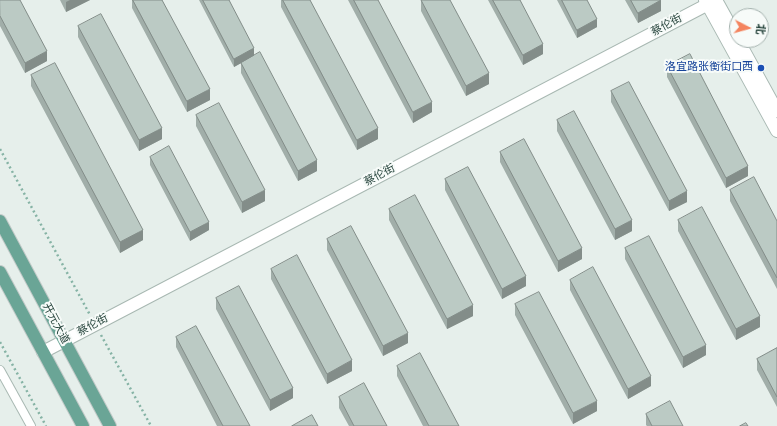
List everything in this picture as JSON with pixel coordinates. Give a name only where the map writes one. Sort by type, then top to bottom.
[{"type":"main road","name":"开元大道","points":[[0,221],[110,426]]},
{"type":"main road","points":[[1,277],[44,352],[83,426]]},
{"type":"street","points":[[713,1],[729,25]]},
{"type":"street","points":[[713,1],[777,131]]},
{"type":"street","name":"蔡伦街","points":[[44,352],[713,1]]},
{"type":"street","points":[[743,48],[777,111]]},
{"type":"lane","points":[[0,370],[31,426]]},
{"type":"path","points":[[0,149],[150,426]]},
{"type":"path","points":[[0,342],[46,426]]},
{"type":"building","points":[[0,0],[20,0],[47,51],[25,63],[0,16]]},
{"type":"building","points":[[133,0],[162,0],[210,89],[187,101]]},
{"type":"building","points":[[203,0],[229,0],[254,48],[234,59]]},
{"type":"building","points":[[283,0],[310,0],[378,128],[357,140]]},
{"type":"building","points":[[354,0],[378,0],[432,102],[413,112]]},
{"type":"building","points":[[421,0],[450,0],[489,73],[466,86]]},
{"type":"building","points":[[493,0],[520,0],[543,44],[523,55]]},
{"type":"building","points":[[562,0],[587,0],[597,19],[577,30]]},
{"type":"building","points":[[631,0],[661,0],[638,13]]},
{"type":"building","points":[[101,14],[162,128],[139,140],[78,26]]},
{"type":"building","points":[[260,52],[317,160],[298,171],[241,63]]},
{"type":"building","points":[[690,54],[748,166],[726,178],[667,66]]},
{"type":"building","points":[[55,63],[143,230],[120,242],[31,75]]},
{"type":"building","points":[[629,82],[687,191],[669,201],[611,91]]},
{"type":"building","points":[[219,103],[265,190],[242,202],[196,115]]},
{"type":"building","points":[[574,111],[632,220],[615,229],[557,120]]},
{"type":"building","points":[[524,139],[582,248],[558,261],[500,152]]},
{"type":"building","points":[[169,146],[209,222],[190,232],[150,157]]},
{"type":"building","points":[[468,167],[526,276],[502,289],[445,179]]},
{"type":"building","points":[[754,177],[777,221],[777,278],[730,190]]},
{"type":"building","points":[[415,195],[473,305],[447,319],[389,209]]},
{"type":"building","points":[[702,207],[760,316],[736,329],[678,220]]},
{"type":"building","points":[[351,226],[408,333],[383,346],[327,239]]},
{"type":"building","points":[[649,236],[706,345],[683,357],[625,248]]},
{"type":"building","points":[[297,255],[352,360],[327,374],[271,269]]},
{"type":"building","points":[[593,267],[651,376],[628,389],[570,280]]},
{"type":"building","points":[[239,286],[293,388],[270,400],[216,298]]},
{"type":"building","points":[[539,292],[597,401],[573,413],[515,304]]},
{"type":"building","points":[[196,326],[250,426],[223,426],[176,337]]},
{"type":"building","points":[[777,348],[777,397],[757,359]]},
{"type":"building","points":[[420,353],[459,426],[429,426],[397,366]]},
{"type":"building","points":[[364,383],[387,426],[354,426],[339,397]]},
{"type":"building","points":[[670,401],[683,426],[652,426],[646,414]]},
{"type":"building","points":[[312,415],[318,426],[292,426]]},
{"type":"building","points":[[746,423],[748,426],[740,426]]},
{"type":"place","name":"洛宜路张衡街口西","points":[[761,68]]}]
